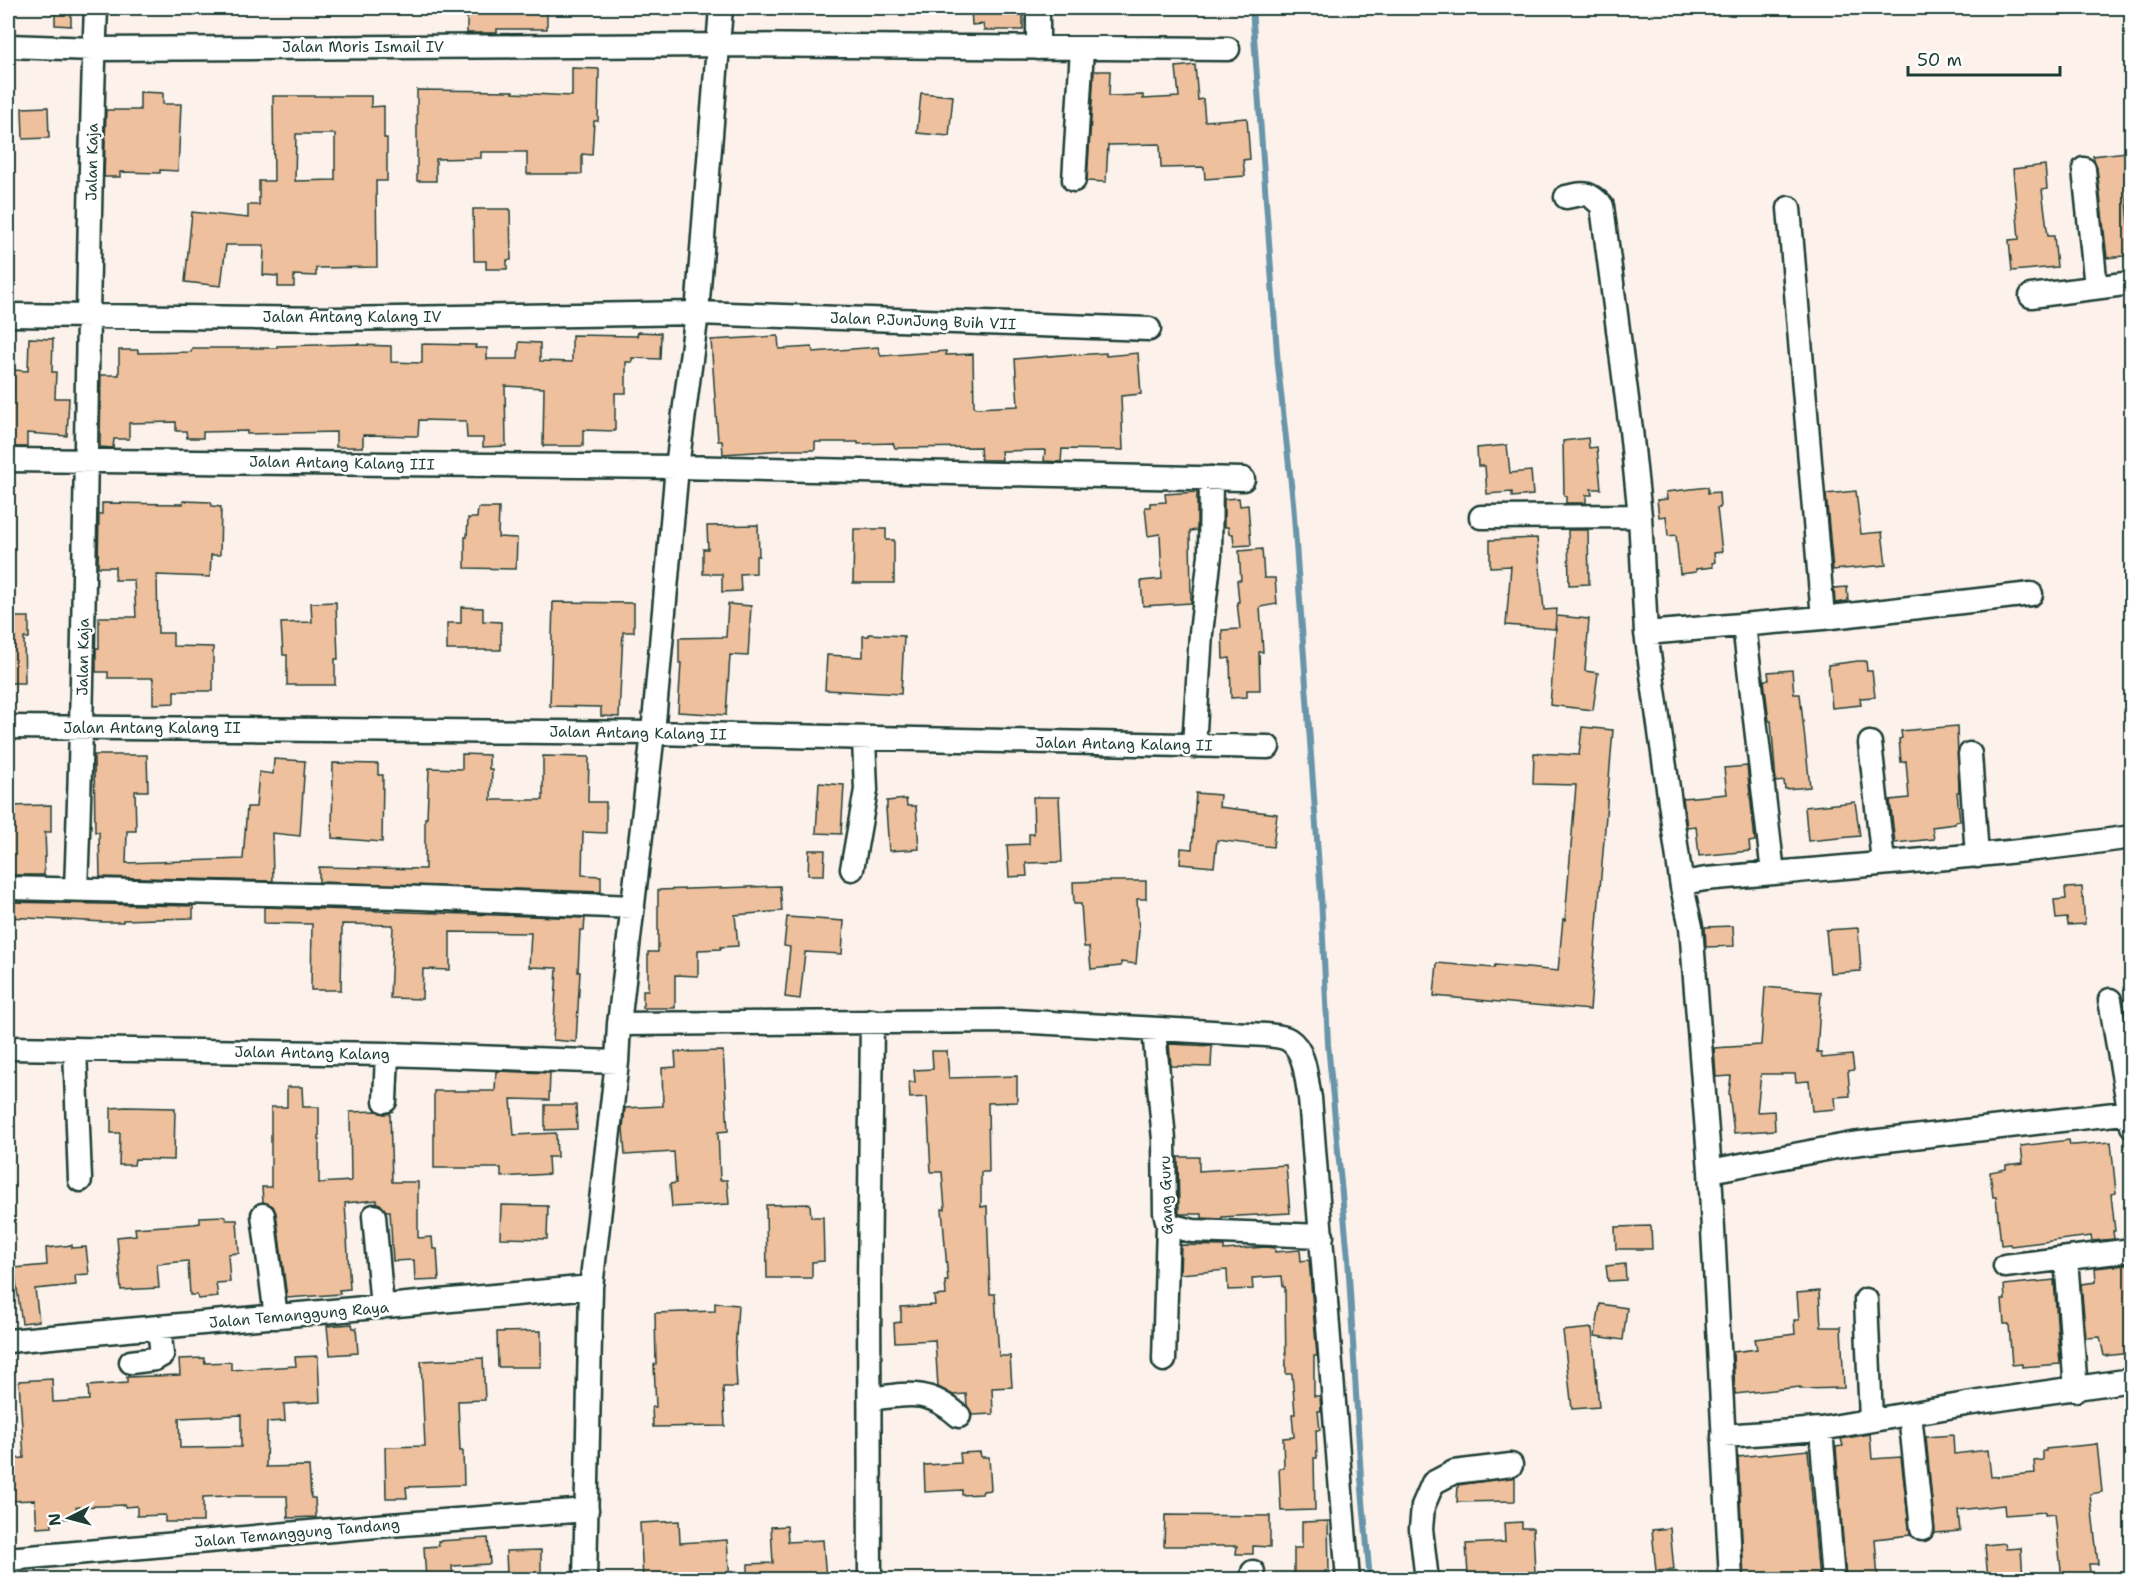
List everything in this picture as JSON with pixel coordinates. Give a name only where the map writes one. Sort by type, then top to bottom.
[{"type":"street","name":"Jalan Kaja","points":[[75,888],[82,728],[85,461],[96,8]]},
{"type":"street","points":[[585,1580],[591,1287],[653,733],[677,467],[697,313],[721,8]]},
{"type":"street","points":[[1038,8],[1038,48]]},
{"type":"street","name":"Jalan Moris Ismail IV","points":[[8,46],[94,49],[719,45],[1228,49]]},
{"type":"street","points":[[1074,180],[1082,49]]},
{"type":"street","points":[[2084,169],[2096,287]]},
{"type":"street","points":[[1566,196],[1587,193],[1602,206],[1640,516],[1646,633],[1682,887],[1691,927],[1710,1171],[1731,1580]]},
{"type":"street","points":[[1789,208],[1823,618]]},
{"type":"street","points":[[2031,296],[2132,283]]},
{"type":"street","name":"Jalan Antang Kalang IV","points":[[8,315],[336,319],[697,313]]},
{"type":"street","name":"Jalan P.JunJung Buih VII","points":[[697,313],[1149,329]]},
{"type":"street","name":"Jalan Antang Kalang III","points":[[8,460],[677,467],[1243,479]]},
{"type":"street","points":[[1194,746],[1201,633],[1210,555],[1211,478]]},
{"type":"street","points":[[1481,517],[1640,516]]},
{"type":"street","points":[[1646,633],[1823,618],[2031,594]]},
{"type":"street","points":[[1743,625],[1773,873]]},
{"type":"street","name":"Jalan Antang Kalang II","points":[[8,727],[653,733],[1268,747]]},
{"type":"street","points":[[852,869],[866,790],[864,739]]},
{"type":"street","points":[[1870,743],[1883,862]]},
{"type":"street","points":[[1970,754],[1977,856]]},
{"type":"street","points":[[1682,887],[1688,882],[1706,879],[1883,862],[1977,856],[2132,837]]},
{"type":"street","points":[[8,888],[397,897],[633,907]]},
{"type":"street","points":[[1710,1171],[1852,1144],[2131,1117],[2110,999]]},
{"type":"street","points":[[870,1580],[869,1286],[872,1021]]},
{"type":"street","points":[[619,1024],[1015,1022],[1282,1037],[1291,1041],[1302,1058],[1310,1098],[1348,1580]]},
{"type":"street","name":"Gang Guru","points":[[1154,1030],[1164,1140],[1165,1212],[1168,1225],[1164,1360]]},
{"type":"street","name":"Jalan Antang Kalang","points":[[8,1048],[387,1054],[617,1062]]},
{"type":"street","points":[[75,1049],[80,1180]]},
{"type":"street","points":[[385,1101],[387,1054]]},
{"type":"street","points":[[263,1215],[276,1317]]},
{"type":"street","points":[[374,1216],[382,1307]]},
{"type":"street","points":[[1168,1225],[1193,1231],[1322,1236]]},
{"type":"street","points":[[2005,1266],[2132,1250]]},
{"type":"street","points":[[2066,1259],[2076,1390]]},
{"type":"street","name":"Jalan Temanggung Raya","points":[[8,1341],[591,1287]]},
{"type":"street","points":[[1866,1300],[1871,1420]]},
{"type":"street","points":[[131,1362],[155,1359],[162,1355],[159,1328]]},
{"type":"street","points":[[1723,1436],[1821,1429],[2132,1380]]},
{"type":"street","points":[[870,1399],[903,1394],[923,1394],[947,1405],[959,1416]]},
{"type":"street","points":[[1910,1414],[1923,1529]]},
{"type":"street","points":[[1821,1429],[1833,1580]]},
{"type":"street","points":[[1427,1580],[1421,1529],[1423,1506],[1433,1483],[1454,1472],[1511,1465]]},
{"type":"street","name":"Jalan Temanggung Tandang","points":[[8,1559],[586,1510]]},
{"type":"building","points":[[55,8],[71,8],[71,26],[55,25]]},
{"type":"building","points":[[467,8],[547,8],[547,29],[497,29],[497,33],[467,33]]},
{"type":"building","points":[[971,8],[1023,8],[1023,30],[984,30],[983,24],[972,25]]},
{"type":"building","points":[[1195,65],[1198,100],[1203,99],[1205,121],[1247,118],[1250,159],[1243,160],[1245,176],[1205,179],[1204,167],[1161,168],[1160,144],[1108,145],[1106,182],[1087,181],[1094,71],[1110,71],[1109,96],[1143,95],[1143,99],[1179,97],[1176,67]]},
{"type":"building","points":[[572,68],[599,69],[598,121],[594,121],[592,155],[582,154],[582,174],[527,174],[527,152],[481,152],[481,158],[436,159],[436,181],[417,181],[417,90],[513,91],[513,93],[572,96]]},
{"type":"building","points":[[140,92],[163,93],[163,104],[181,104],[178,171],[120,172],[120,177],[104,177],[106,110],[140,110]]},
{"type":"building","points":[[921,93],[953,96],[949,136],[917,133]]},
{"type":"building","points":[[273,96],[371,96],[371,107],[384,106],[387,181],[376,181],[377,267],[316,268],[316,276],[294,275],[294,287],[278,287],[278,276],[263,275],[264,245],[226,245],[221,286],[185,282],[192,212],[248,218],[248,205],[259,205],[259,181],[274,181]],"holes":[[[296,134],[335,134],[335,180],[295,181]]]},
{"type":"building","points":[[48,107],[49,138],[23,139],[22,108]]},
{"type":"building","points":[[2126,152],[2128,174],[2125,174],[2129,226],[2132,226],[2132,255],[2107,258],[2097,168],[2093,156]]},
{"type":"building","points":[[2045,165],[2047,189],[2042,190],[2048,236],[2054,236],[2057,267],[2012,271],[2009,240],[2019,239],[2013,169]]},
{"type":"building","points":[[473,209],[510,209],[511,260],[507,260],[507,269],[486,269],[486,261],[474,261]]},
{"type":"building","points":[[638,332],[661,333],[660,359],[632,358],[632,362],[626,362],[626,393],[615,393],[615,431],[583,430],[583,446],[543,446],[544,388],[505,386],[506,446],[483,447],[483,438],[467,438],[466,421],[419,420],[418,436],[363,435],[363,447],[336,447],[336,432],[247,434],[247,431],[203,432],[203,438],[187,438],[186,431],[176,431],[176,422],[129,423],[129,439],[114,439],[113,448],[100,447],[101,375],[119,375],[119,350],[138,350],[138,353],[191,352],[192,348],[277,348],[277,346],[359,344],[391,346],[391,362],[422,363],[422,344],[476,345],[475,348],[487,348],[487,359],[518,359],[519,342],[540,343],[540,361],[572,362],[572,335],[637,336]]},
{"type":"building","points":[[778,336],[779,349],[812,347],[813,352],[878,347],[881,356],[946,351],[946,355],[973,354],[974,407],[976,408],[1018,406],[1015,359],[1073,354],[1106,353],[1106,356],[1138,353],[1141,394],[1121,396],[1123,450],[1062,449],[1061,462],[1044,461],[1045,450],[1001,451],[1002,460],[981,460],[980,447],[895,448],[893,443],[858,444],[858,442],[815,442],[815,450],[723,454],[722,441],[718,441],[711,340]]},
{"type":"building","points":[[29,338],[53,339],[52,372],[56,372],[55,398],[69,398],[67,436],[27,433],[27,447],[8,447],[8,396],[13,397],[13,370],[28,371]]},
{"type":"building","points":[[1588,438],[1589,448],[1597,447],[1601,489],[1591,489],[1592,495],[1586,495],[1586,503],[1566,503],[1563,441]]},
{"type":"building","points":[[1507,445],[1510,473],[1531,471],[1533,495],[1512,497],[1512,492],[1487,494],[1485,466],[1478,466],[1477,448]]},
{"type":"building","points":[[1708,487],[1708,493],[1719,492],[1720,508],[1717,508],[1722,552],[1714,553],[1713,567],[1680,574],[1676,535],[1668,536],[1666,516],[1659,517],[1657,500],[1667,499],[1666,492]]},
{"type":"building","points":[[1856,491],[1861,534],[1882,532],[1886,565],[1833,570],[1826,494]]},
{"type":"building","points":[[1197,492],[1197,530],[1190,531],[1191,603],[1143,606],[1141,581],[1162,579],[1160,534],[1148,536],[1145,507],[1150,507],[1150,503],[1166,502],[1165,494]]},
{"type":"building","points":[[1239,498],[1240,506],[1248,505],[1251,545],[1234,546],[1233,534],[1229,534],[1228,527],[1224,527],[1224,499]]},
{"type":"building","points":[[183,501],[211,502],[212,506],[221,507],[220,555],[211,555],[210,577],[157,575],[158,633],[173,633],[173,646],[213,647],[213,691],[174,691],[174,703],[153,704],[153,678],[108,678],[108,672],[96,672],[99,617],[136,617],[134,580],[115,580],[115,567],[98,567],[99,514],[102,514],[102,503],[183,504]]},
{"type":"building","points":[[478,508],[499,508],[498,537],[517,538],[516,569],[465,568],[465,537],[467,537],[468,518],[477,518]]},
{"type":"building","points":[[758,525],[759,556],[756,556],[756,573],[740,574],[741,591],[722,592],[722,574],[703,574],[703,549],[708,549],[707,526]]},
{"type":"building","points":[[854,529],[886,529],[886,540],[894,540],[894,583],[853,583]]},
{"type":"building","points":[[1568,530],[1588,530],[1589,584],[1569,585]]},
{"type":"building","points":[[1537,538],[1544,610],[1557,609],[1555,629],[1506,625],[1511,566],[1490,567],[1490,540]]},
{"type":"building","points":[[1262,549],[1264,578],[1275,578],[1277,604],[1260,607],[1263,652],[1259,652],[1260,690],[1247,690],[1247,697],[1231,698],[1230,658],[1223,659],[1222,630],[1240,629],[1237,602],[1239,602],[1237,580],[1241,580],[1239,551]]},
{"type":"building","points":[[1847,587],[1848,601],[1835,603],[1834,588]]},
{"type":"building","points":[[336,602],[338,659],[335,659],[335,685],[287,685],[287,655],[283,655],[281,623],[312,622],[311,603]]},
{"type":"building","points":[[553,602],[634,603],[634,632],[623,632],[619,717],[601,716],[601,707],[550,706]]},
{"type":"building","points":[[728,604],[751,606],[748,656],[730,655],[726,715],[678,712],[681,663],[679,663],[679,638],[726,637]]},
{"type":"building","points":[[461,607],[483,608],[483,621],[501,622],[501,650],[447,650],[447,623],[461,623]]},
{"type":"building","points":[[1557,616],[1589,619],[1585,671],[1598,673],[1593,710],[1550,705]]},
{"type":"building","points":[[8,617],[29,617],[29,638],[24,638],[25,683],[8,683]]},
{"type":"building","points":[[869,634],[904,636],[901,694],[825,690],[827,655],[863,657],[863,636],[869,636]]},
{"type":"building","points":[[1866,661],[1867,671],[1872,671],[1875,697],[1860,698],[1861,705],[1832,708],[1828,665]]},
{"type":"building","points":[[1792,670],[1794,694],[1800,694],[1810,787],[1785,789],[1784,781],[1776,782],[1771,721],[1769,721],[1764,680],[1769,680],[1768,672]]},
{"type":"building","points":[[1957,726],[1959,792],[1957,792],[1960,821],[1955,824],[1932,827],[1934,839],[1895,843],[1890,800],[1909,798],[1906,761],[1901,762],[1899,739],[1902,738],[1901,731]]},
{"type":"building","points":[[1582,727],[1613,730],[1590,1010],[1434,996],[1437,963],[1494,968],[1495,965],[1558,971],[1563,919],[1565,920],[1576,785],[1533,784],[1534,753],[1579,755]]},
{"type":"building","points":[[462,754],[489,755],[489,769],[492,769],[491,800],[543,800],[543,756],[589,757],[588,802],[606,802],[606,833],[583,832],[582,875],[601,876],[601,892],[319,882],[319,867],[425,869],[425,818],[427,818],[429,768],[462,769]]},
{"type":"building","points":[[94,755],[147,755],[148,791],[135,791],[136,831],[127,831],[126,863],[243,859],[247,807],[256,807],[259,772],[273,774],[274,759],[305,761],[300,836],[272,833],[273,881],[100,877],[99,832],[95,832]]},
{"type":"building","points":[[333,763],[378,764],[378,775],[383,775],[382,842],[332,838]]},
{"type":"building","points":[[1747,766],[1755,841],[1749,842],[1750,851],[1699,856],[1696,826],[1687,827],[1683,798],[1727,794],[1724,768]]},
{"type":"building","points":[[819,783],[844,785],[841,834],[816,833]]},
{"type":"building","points":[[1196,793],[1220,795],[1219,807],[1277,814],[1273,847],[1217,840],[1214,867],[1180,864],[1181,848],[1192,849]]},
{"type":"building","points":[[1033,797],[1059,797],[1062,862],[1026,863],[1027,876],[1009,877],[1007,845],[1029,844],[1029,834],[1034,834]]},
{"type":"building","points":[[906,799],[907,806],[916,806],[919,849],[889,851],[887,801]]},
{"type":"building","points":[[1855,802],[1860,836],[1808,841],[1805,807]]},
{"type":"building","points":[[51,805],[51,832],[45,832],[44,875],[8,875],[8,806]]},
{"type":"building","points":[[809,850],[825,850],[824,875],[808,875]]},
{"type":"building","points":[[1146,881],[1146,899],[1137,899],[1139,930],[1136,964],[1121,962],[1121,966],[1091,969],[1089,947],[1084,947],[1081,904],[1074,904],[1073,882]]},
{"type":"building","points":[[780,886],[782,911],[735,915],[738,946],[698,950],[698,976],[675,975],[675,1008],[643,1008],[643,990],[648,990],[648,952],[658,952],[658,890]]},
{"type":"building","points":[[2082,887],[2085,924],[2068,925],[2067,918],[2056,919],[2054,900],[2066,899],[2065,888]]},
{"type":"building","points":[[8,902],[193,906],[193,918],[105,922],[8,917]]},
{"type":"building","points":[[264,907],[585,918],[584,930],[580,930],[576,1042],[553,1040],[557,968],[529,967],[531,933],[450,932],[450,970],[423,969],[422,999],[390,998],[393,925],[342,924],[341,990],[311,990],[312,924],[264,923]]},
{"type":"building","points":[[787,917],[844,921],[842,954],[805,952],[800,999],[785,997],[790,947],[784,946]]},
{"type":"building","points":[[1733,926],[1734,946],[1706,947],[1705,927]]},
{"type":"building","points":[[1858,928],[1861,971],[1830,973],[1826,930]]},
{"type":"building","points":[[1765,987],[1821,992],[1817,1052],[1821,1052],[1822,1058],[1852,1055],[1854,1070],[1848,1071],[1850,1096],[1835,1097],[1836,1109],[1812,1111],[1809,1081],[1796,1082],[1795,1074],[1761,1074],[1757,1112],[1774,1111],[1775,1130],[1734,1133],[1729,1093],[1731,1076],[1716,1077],[1714,1048],[1761,1045]]},
{"type":"building","points":[[1169,1044],[1212,1046],[1211,1067],[1171,1066]]},
{"type":"building","points":[[723,1051],[728,1131],[718,1132],[720,1180],[727,1180],[729,1204],[672,1207],[670,1184],[676,1183],[674,1152],[625,1155],[623,1128],[625,1108],[663,1106],[662,1068],[676,1067],[675,1052]]},
{"type":"building","points":[[932,1051],[947,1051],[949,1078],[1017,1076],[1017,1102],[988,1103],[989,1172],[981,1172],[981,1207],[987,1206],[990,1294],[995,1294],[999,1356],[1010,1356],[1012,1387],[992,1388],[993,1414],[972,1415],[967,1405],[966,1394],[953,1395],[938,1387],[935,1340],[895,1342],[894,1323],[901,1322],[901,1307],[935,1305],[934,1296],[946,1295],[945,1281],[948,1281],[942,1209],[945,1209],[942,1172],[931,1172],[927,1097],[910,1098],[909,1082],[915,1082],[914,1070],[933,1069]]},
{"type":"building","points":[[496,1071],[550,1073],[549,1100],[511,1099],[514,1135],[556,1133],[557,1157],[548,1157],[549,1174],[501,1177],[501,1168],[434,1168],[434,1091],[495,1091]]},
{"type":"building","points":[[287,1087],[302,1087],[303,1107],[319,1107],[319,1183],[351,1181],[350,1112],[390,1113],[392,1182],[418,1182],[418,1238],[432,1237],[433,1249],[437,1249],[439,1280],[415,1281],[414,1260],[393,1261],[390,1211],[386,1211],[377,1203],[377,1200],[345,1203],[350,1289],[339,1290],[340,1294],[287,1298],[276,1213],[273,1206],[263,1202],[262,1187],[271,1187],[271,1107],[287,1107]]},
{"type":"building","points":[[545,1105],[576,1105],[577,1129],[545,1130]]},
{"type":"building","points":[[111,1108],[175,1108],[174,1160],[135,1159],[134,1165],[119,1165],[120,1133],[111,1133]]},
{"type":"building","points":[[2069,1140],[2070,1145],[2111,1142],[2116,1193],[2111,1194],[2114,1239],[2092,1241],[2091,1236],[2011,1246],[2010,1244],[2001,1245],[1996,1197],[1993,1197],[1990,1172],[2006,1169],[2006,1165],[2023,1163],[2021,1146]]},
{"type":"building","points":[[1178,1157],[1199,1157],[1199,1171],[1286,1165],[1290,1213],[1222,1217],[1222,1219],[1202,1218],[1202,1214],[1179,1214]]},
{"type":"building","points":[[810,1204],[811,1217],[823,1217],[824,1261],[812,1262],[812,1278],[767,1278],[766,1205]]},
{"type":"building","points":[[501,1205],[548,1206],[547,1239],[500,1238]]},
{"type":"building","points":[[225,1216],[226,1220],[237,1220],[239,1253],[228,1254],[230,1282],[216,1283],[218,1297],[198,1299],[197,1295],[190,1295],[188,1261],[157,1264],[159,1288],[121,1290],[117,1237],[136,1235],[135,1228],[194,1224],[200,1223],[200,1217]]},
{"type":"building","points":[[1651,1226],[1652,1249],[1616,1249],[1615,1227]]},
{"type":"building","points":[[72,1245],[72,1248],[86,1247],[89,1274],[75,1275],[76,1285],[35,1289],[39,1321],[22,1323],[14,1268],[47,1265],[46,1248]]},
{"type":"building","points":[[1181,1245],[1224,1246],[1224,1250],[1266,1247],[1275,1248],[1275,1252],[1300,1250],[1301,1261],[1309,1260],[1317,1356],[1314,1356],[1314,1396],[1320,1396],[1321,1411],[1318,1411],[1320,1430],[1316,1430],[1317,1458],[1314,1458],[1315,1510],[1281,1511],[1279,1468],[1284,1468],[1283,1438],[1294,1437],[1292,1414],[1295,1414],[1292,1374],[1286,1374],[1285,1287],[1283,1287],[1282,1276],[1252,1278],[1253,1289],[1228,1290],[1227,1270],[1180,1274]]},
{"type":"building","points":[[1625,1264],[1626,1280],[1608,1281],[1606,1266]]},
{"type":"building","points":[[2132,1264],[2132,1353],[2104,1356],[2100,1337],[2086,1338],[2081,1284],[2096,1282],[2095,1268]]},
{"type":"building","points":[[2054,1280],[2060,1364],[2022,1367],[2022,1364],[2012,1365],[2009,1324],[2004,1324],[2002,1300],[2005,1300],[2004,1285]]},
{"type":"building","points":[[1819,1291],[1821,1327],[1841,1327],[1844,1388],[1800,1389],[1800,1387],[1735,1394],[1733,1352],[1757,1349],[1755,1339],[1795,1334],[1794,1320],[1799,1320],[1797,1293]]},
{"type":"building","points":[[715,1303],[738,1305],[735,1353],[737,1387],[723,1387],[725,1426],[653,1427],[652,1407],[656,1407],[655,1313],[715,1311]]},
{"type":"building","points":[[1600,1304],[1627,1308],[1623,1340],[1595,1336]]},
{"type":"building","points":[[352,1324],[353,1328],[356,1328],[358,1353],[330,1355],[327,1326]]},
{"type":"building","points":[[1592,1328],[1599,1407],[1572,1409],[1563,1331]]},
{"type":"building","points":[[541,1331],[541,1367],[498,1367],[497,1332]]},
{"type":"building","points":[[318,1356],[320,1402],[284,1404],[285,1421],[267,1422],[266,1467],[309,1466],[311,1498],[315,1498],[316,1517],[288,1518],[287,1496],[227,1496],[203,1497],[203,1522],[165,1522],[165,1515],[137,1516],[137,1506],[125,1507],[125,1505],[76,1507],[77,1518],[52,1519],[52,1527],[37,1528],[35,1500],[8,1501],[8,1459],[24,1458],[19,1381],[52,1379],[53,1402],[89,1400],[88,1386],[127,1383],[127,1377],[180,1375],[179,1359],[204,1358],[205,1363],[231,1362],[231,1370],[296,1366],[295,1357]],"holes":[[[241,1415],[241,1447],[180,1448],[179,1418]]]},
{"type":"building","points":[[483,1358],[485,1400],[458,1401],[464,1485],[406,1487],[407,1498],[386,1498],[385,1447],[425,1446],[421,1361]]},
{"type":"building","points":[[1870,1434],[1872,1459],[1901,1457],[1910,1535],[1875,1539],[1878,1580],[1846,1580],[1836,1447],[1843,1446],[1841,1439]]},
{"type":"building","points":[[1953,1435],[1954,1454],[1988,1450],[1991,1477],[2035,1473],[2034,1461],[2043,1460],[2043,1451],[2046,1449],[2097,1444],[2102,1492],[2090,1494],[2098,1564],[2089,1564],[2091,1580],[2062,1580],[2055,1514],[2045,1515],[2045,1512],[2005,1515],[2004,1505],[1958,1510],[1960,1531],[1935,1533],[1926,1437]]},
{"type":"building","points":[[1808,1450],[1819,1580],[1744,1580],[1738,1457]]},
{"type":"building","points":[[980,1452],[981,1457],[989,1457],[991,1490],[983,1491],[982,1494],[962,1495],[962,1490],[925,1492],[924,1465],[961,1463],[960,1453]]},
{"type":"building","points":[[1515,1477],[1515,1501],[1457,1502],[1458,1485]]},
{"type":"building","points":[[1165,1515],[1270,1516],[1270,1547],[1253,1546],[1253,1554],[1236,1554],[1237,1546],[1164,1546]]},
{"type":"building","points":[[679,1521],[680,1543],[727,1540],[730,1580],[643,1580],[640,1523]]},
{"type":"building","points":[[1328,1521],[1329,1571],[1325,1571],[1325,1580],[1294,1580],[1294,1548],[1302,1548],[1302,1522]]},
{"type":"building","points":[[1522,1522],[1522,1528],[1533,1528],[1535,1572],[1468,1575],[1466,1544],[1505,1542],[1504,1523]]},
{"type":"building","points":[[787,1526],[788,1542],[823,1540],[826,1580],[748,1580],[748,1564],[773,1563],[771,1527]]},
{"type":"building","points":[[1670,1528],[1674,1570],[1656,1571],[1652,1530]]},
{"type":"building","points":[[488,1538],[490,1564],[452,1566],[453,1580],[426,1580],[424,1547],[439,1546],[438,1541]]},
{"type":"building","points":[[2005,1543],[2006,1549],[2021,1548],[2023,1580],[1988,1580],[1985,1545]]},
{"type":"building","points":[[541,1550],[541,1575],[507,1576],[506,1551]]},
{"type":"waterway","points":[[1252,8],[1278,366],[1293,502],[1321,896],[1328,1044],[1348,1258],[1361,1478],[1370,1580]]}]
